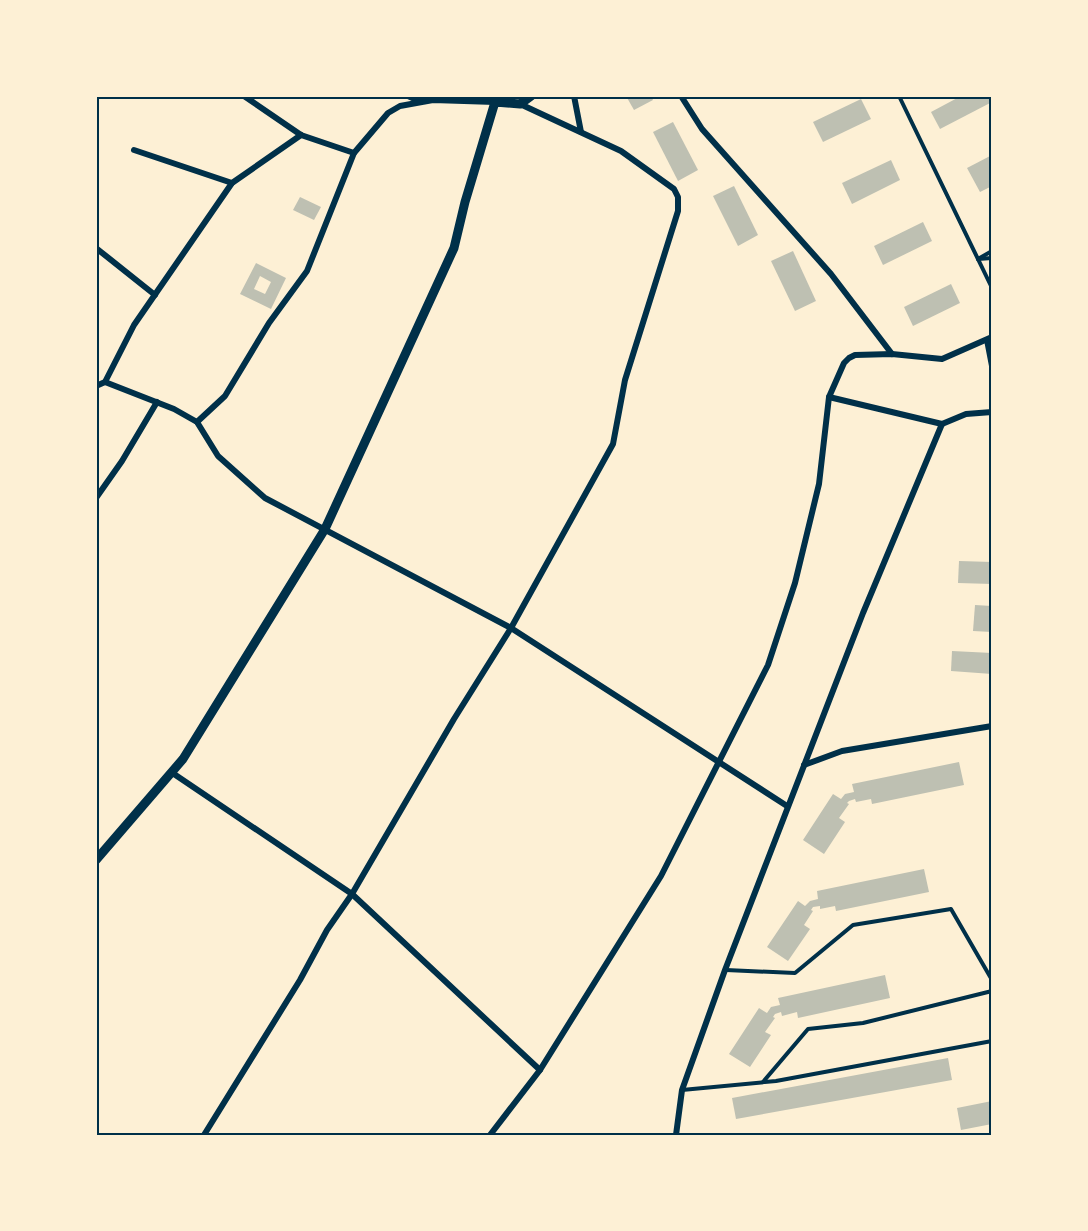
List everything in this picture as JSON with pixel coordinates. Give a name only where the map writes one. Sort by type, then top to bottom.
[{"type":"street","points":[[244,96],[301,135],[354,153]]},
{"type":"street","points":[[408,96],[419,102]]},
{"type":"street","points":[[520,104],[531,96]]},
{"type":"street","points":[[574,96],[581,132]]},
{"type":"street","points":[[681,96],[702,129],[831,274],[892,354]]},
{"type":"street","points":[[198,422],[225,396],[269,324],[307,271],[354,153],[388,113],[400,106],[459,98],[520,104],[621,151],[674,189],[678,197],[679,207],[625,380],[613,444],[511,628],[454,719],[352,894],[327,930],[300,980],[204,1135]]},
{"type":"street","points":[[96,860],[183,759],[325,529],[454,248],[465,202],[495,102]]},
{"type":"street","points":[[96,386],[105,382],[134,324],[232,183],[301,135]]},
{"type":"street","points":[[134,150],[232,183]]},
{"type":"street","points":[[96,248],[155,295]]},
{"type":"street","points":[[490,1135],[540,1070],[661,876],[768,665],[795,584],[819,484],[829,397],[844,363],[855,355],[892,354],[942,359],[989,339],[992,366]]},
{"type":"street","points":[[105,382],[174,409],[198,422],[218,456],[265,498],[511,628],[787,806]]},
{"type":"street","points":[[829,397],[942,424],[959,416],[992,412]]},
{"type":"street","points":[[96,498],[157,402]]},
{"type":"street","points":[[676,1135],[682,1090],[725,970],[863,613],[942,424]]},
{"type":"street","points":[[804,765],[842,752],[992,726]]},
{"type":"street","points":[[171,772],[352,894],[540,1070]]},
{"type":"lane","points":[[899,96],[992,288]]},
{"type":"lane","points":[[978,259],[992,251]]},
{"type":"lane","points":[[978,259],[992,258]]},
{"type":"lane","points":[[725,970],[795,973],[853,925],[951,909],[992,980]]},
{"type":"lane","points":[[763,1083],[808,1029],[863,1023],[992,991]]},
{"type":"lane","points":[[682,1090],[763,1083],[992,1041]]},
{"type":"building","points":[[626,96],[651,96],[653,100],[634,110]]},
{"type":"building","points":[[961,96],[992,96],[992,102],[940,129],[931,112]]},
{"type":"building","points":[[861,99],[871,119],[823,142],[813,122]]},
{"type":"building","points":[[673,122],[698,170],[678,181],[653,132]]},
{"type":"building","points":[[992,155],[992,186],[980,192],[967,168]]},
{"type":"building","points":[[891,160],[900,180],[852,204],[842,183]]},
{"type":"building","points":[[734,186],[758,235],[738,246],[713,196]]},
{"type":"building","points":[[300,197],[321,207],[314,220],[293,210]]},
{"type":"building","points":[[923,222],[932,241],[883,265],[874,246]]},
{"type":"building","points":[[793,251],[816,301],[795,311],[771,261]]},
{"type":"building","points":[[256,263],[286,278],[271,309],[240,294]],"holes":[[[260,276],[271,282],[265,294],[254,289]]]},
{"type":"building","points":[[951,284],[960,303],[913,326],[904,307]]},
{"type":"building","points":[[959,561],[992,562],[992,584],[958,583]]},
{"type":"building","points":[[975,605],[992,606],[992,632],[973,631]]},
{"type":"building","points":[[952,651],[992,653],[992,674],[951,671]]},
{"type":"building","points":[[959,762],[964,785],[872,804],[871,799],[849,801],[839,818],[845,822],[824,854],[803,840],[833,794],[841,799],[845,794],[854,792],[852,784]]},
{"type":"building","points":[[924,869],[929,892],[836,911],[835,906],[820,909],[820,906],[813,907],[804,925],[810,929],[788,961],[767,947],[798,901],[805,906],[810,901],[818,899],[817,891]]},
{"type":"building","points":[[885,975],[890,998],[798,1018],[797,1012],[782,1016],[781,1012],[775,1014],[773,1017],[775,1018],[765,1032],[771,1035],[750,1067],[729,1054],[759,1008],[767,1013],[771,1007],[780,1005],[778,998]]},
{"type":"building","points":[[948,1058],[952,1080],[736,1119],[732,1098]]},
{"type":"building","points":[[992,1101],[992,1124],[961,1130],[957,1108]]}]
